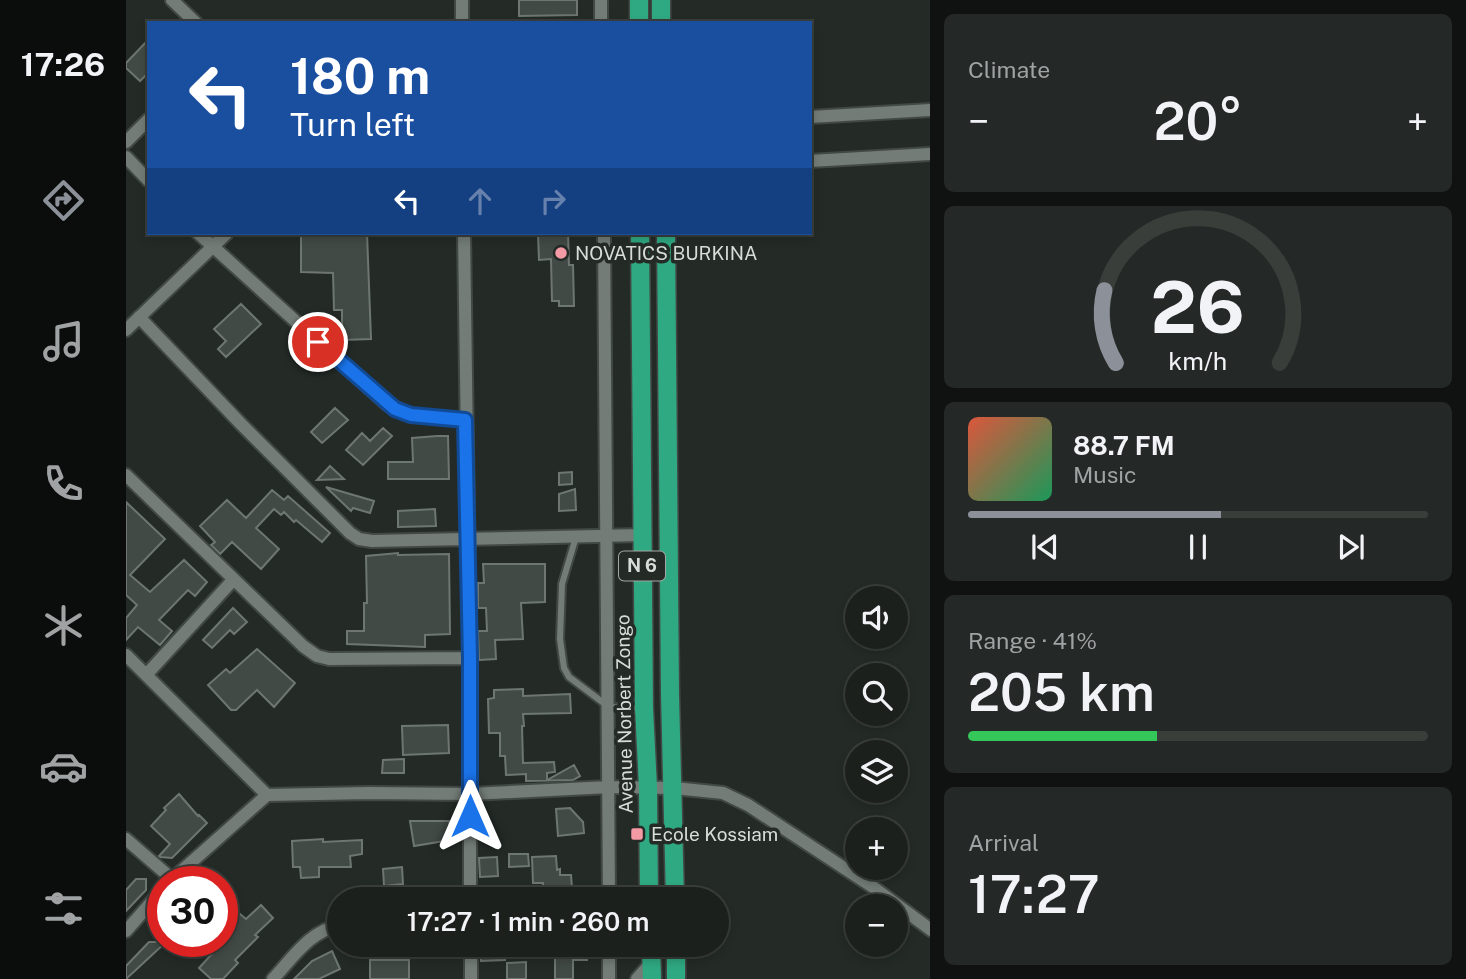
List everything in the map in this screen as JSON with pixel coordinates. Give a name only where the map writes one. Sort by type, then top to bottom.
[{"type":"main road","points":[[639,0],[639,21]]},
{"type":"main road","points":[[661,0],[661,21]]},
{"type":"main road","name":"Avenue Norbert Zongo","points":[[640,235],[644,708],[649,887]]},
{"type":"main road","name":"N 6","points":[[666,235],[670,694],[675,887]]},
{"type":"main road","points":[[676,957],[676,979]]},
{"type":"street","points":[[172,0],[194,21]]},
{"type":"street","points":[[461,0],[462,21]]},
{"type":"street","points":[[601,0],[601,21]]},
{"type":"street","points":[[812,117],[930,110]]},
{"type":"street","points":[[126,142],[147,121]]},
{"type":"street","points":[[812,161],[930,154]]},
{"type":"street","points":[[126,157],[147,179]]},
{"type":"street","points":[[200,235],[387,404],[411,415],[465,420]]},
{"type":"street","points":[[126,330],[225,235]]},
{"type":"street","points":[[464,235],[470,887]]},
{"type":"street","points":[[604,235],[609,887]]},
{"type":"street","points":[[139,317],[242,425],[355,536],[372,541],[642,535]]},
{"type":"street","points":[[126,475],[303,646],[322,658],[470,658]]},
{"type":"street","points":[[147,674],[233,580]]},
{"type":"street","points":[[126,655],[267,795]]},
{"type":"street","points":[[187,866],[267,795],[471,794],[610,787],[674,788],[723,793],[748,805],[873,887],[930,930]]},
{"type":"street","points":[[126,838],[152,866]]},
{"type":"street","points":[[126,931],[147,907]]},
{"type":"street","points":[[273,979],[314,937],[327,929]]},
{"type":"street","points":[[471,957],[471,979]]},
{"type":"street","points":[[609,957],[609,979]]},
{"type":"street","points":[[637,979],[651,962]]},
{"type":"lane","points":[[576,536],[562,584],[560,639],[564,668],[569,677],[609,707],[644,708]]},
{"type":"building","points":[[519,0],[577,0],[577,15],[519,16]]},
{"type":"building","points":[[147,41],[147,74],[140,81],[126,68],[126,63]]},
{"type":"building","points":[[301,235],[367,235],[371,339],[342,340],[342,310],[334,310],[333,273],[301,272]]},
{"type":"building","points":[[538,235],[568,235],[569,265],[573,265],[574,306],[559,306],[559,301],[552,301],[551,259],[539,260]]},
{"type":"building","points":[[241,304],[261,324],[226,357],[218,349],[226,341],[214,329]]},
{"type":"building","points":[[335,408],[348,420],[322,443],[311,432]]},
{"type":"building","points":[[383,428],[392,436],[363,465],[346,450],[362,433],[370,441]]},
{"type":"building","points":[[448,436],[449,479],[388,479],[388,462],[413,462],[412,438]]},
{"type":"building","points":[[330,466],[344,479],[317,480]]},
{"type":"building","points":[[572,472],[572,484],[559,485],[559,473]]},
{"type":"building","points":[[326,487],[374,501],[370,513],[353,508],[351,511]]},
{"type":"building","points":[[575,489],[576,510],[559,511],[559,494]]},
{"type":"building","points":[[272,490],[284,500],[288,496],[330,533],[322,542],[296,520],[294,522],[284,512],[281,515],[274,509],[256,528],[279,549],[261,569],[232,542],[220,554],[211,545],[215,542],[200,526],[227,500],[246,518]]},
{"type":"building","points":[[126,502],[165,539],[130,575],[150,592],[184,560],[207,582],[195,596],[188,590],[159,620],[172,631],[160,645],[138,627],[126,640],[126,618],[137,605],[126,595]]},
{"type":"building","points":[[435,509],[436,526],[398,527],[398,511]]},
{"type":"building","points":[[398,553],[449,554],[450,634],[425,635],[425,647],[347,644],[347,631],[364,631],[364,603],[367,603],[366,556]]},
{"type":"building","points":[[483,564],[545,564],[545,602],[521,603],[523,639],[495,640],[496,659],[479,660],[478,631],[487,631],[486,608],[478,608],[478,583],[484,583]]},
{"type":"building","points":[[233,608],[247,622],[234,634],[230,630],[212,648],[203,640]]},
{"type":"building","points":[[257,649],[295,683],[274,707],[257,690],[236,710],[231,710],[208,685],[226,669],[230,673]]},
{"type":"building","points":[[523,689],[523,696],[570,694],[571,713],[523,714],[523,763],[554,762],[555,772],[547,773],[547,780],[574,765],[580,776],[573,780],[526,781],[526,774],[506,775],[505,756],[500,756],[500,733],[489,733],[488,699],[494,698],[494,690]]},
{"type":"building","points":[[448,725],[449,753],[403,755],[402,726]]},
{"type":"building","points":[[404,759],[404,773],[382,773],[383,760]]},
{"type":"building","points":[[179,794],[207,823],[172,858],[160,857],[170,844],[151,826]]},
{"type":"building","points":[[570,808],[583,822],[584,833],[558,836],[556,809]]},
{"type":"building","points":[[410,821],[449,821],[451,840],[414,846]]},
{"type":"building","points":[[323,839],[323,842],[362,840],[362,854],[350,856],[351,867],[319,867],[319,877],[301,878],[300,867],[293,867],[292,841]]},
{"type":"building","points":[[509,854],[528,854],[529,866],[509,867]]},
{"type":"building","points":[[556,856],[557,870],[560,869],[560,875],[571,875],[572,887],[543,887],[543,883],[533,883],[532,857]]},
{"type":"building","points":[[497,857],[498,876],[480,877],[479,858]]},
{"type":"building","points":[[402,867],[403,884],[384,886],[383,869]]},
{"type":"building","points":[[136,879],[146,879],[146,890],[126,911],[126,890]]},
{"type":"building","points":[[261,905],[273,918],[255,935],[258,937],[238,957],[238,912],[246,919]]},
{"type":"building","points":[[147,944],[147,957],[150,957],[126,979],[126,966]]},
{"type":"building","points":[[327,954],[327,957],[335,957],[340,969],[319,979],[294,979],[312,961]]},
{"type":"building","points":[[209,957],[238,957],[235,960],[238,963],[223,979],[211,979],[199,968]]},
{"type":"building","points":[[481,957],[505,957],[505,960],[481,961]]},
{"type":"building","points":[[555,957],[587,957],[587,960],[573,960],[573,979],[555,979]]},
{"type":"building","points":[[370,960],[409,960],[409,979],[370,979]]},
{"type":"building","points":[[526,962],[526,979],[507,979],[507,963]]},
{"type":"place","name":"NOVATICS BURKINA","points":[[561,253]]},
{"type":"place","name":"Ecole Kossiam","points":[[637,834]]},
{"type":"route","points":[[318,342],[395,409],[411,415],[465,420],[470,816]]}]
